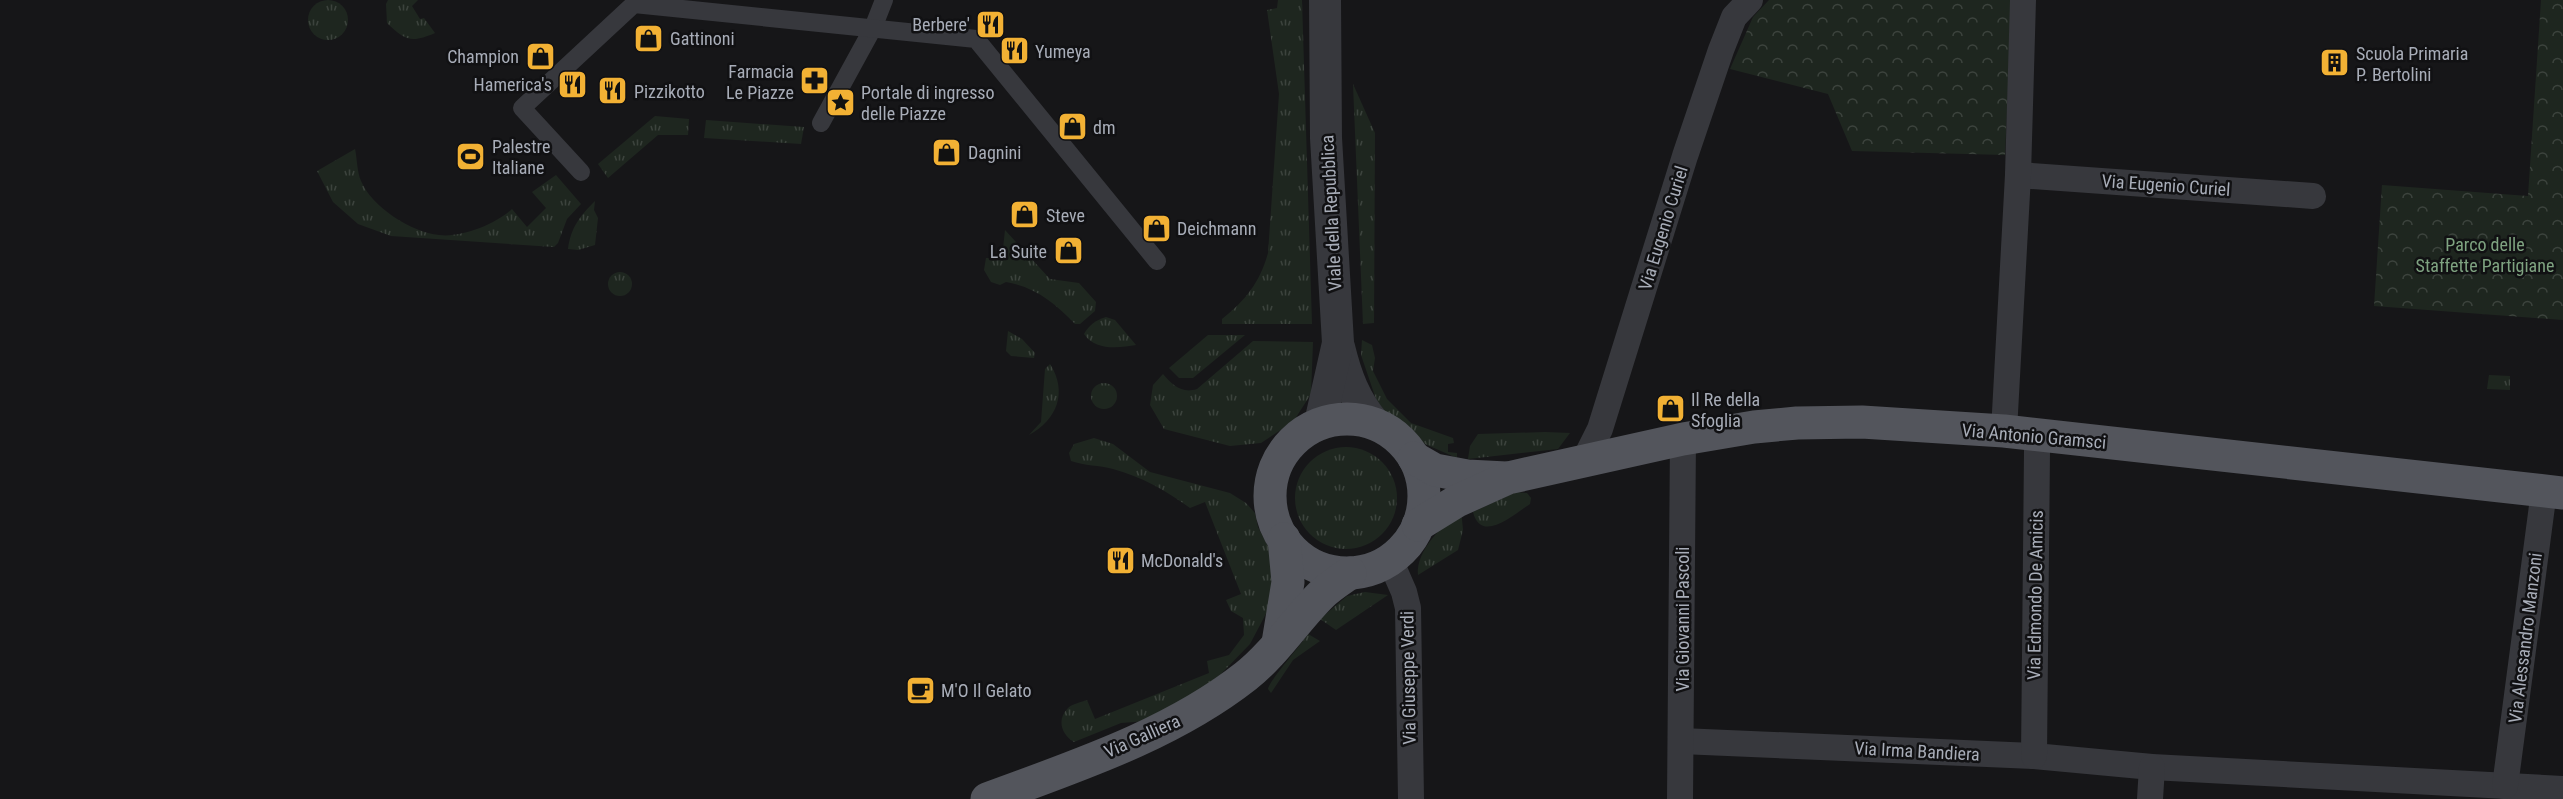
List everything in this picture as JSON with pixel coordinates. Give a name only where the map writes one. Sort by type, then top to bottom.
[{"type":"main road","points":[[1338,419],[1357,419],[1376,424],[1404,443],[1414,458],[1420,470],[1424,491],[1423,512],[1407,545],[1390,560],[1364,571],[1350,573],[1324,570],[1301,558],[1284,539],[1275,524],[1270,488],[1275,468],[1284,451],[1293,441],[1320,423],[1338,419]]},
{"type":"main road","name":"Via Antonio Gramsci","points":[[1418,525],[1457,501],[1508,478],[1683,439],[1754,427],[1797,423],[1862,422],[2004,431],[2553,492]]},
{"type":"main road","name":"Via Antonio Gramsci","points":[[1414,458],[1435,470],[1467,476],[1508,478]]},
{"type":"main road","points":[[1278,643],[1288,582],[1284,539]]},
{"type":"main road","name":"Via Galliera","points":[[987,799],[1062,771],[1178,721],[1244,678],[1322,594],[1350,573]]},
{"type":"street","points":[[821,123],[873,28],[884,0]]},
{"type":"street","name":"Viale della Repubblica","points":[[1320,423],[1338,343],[1326,138],[1325,0]]},
{"type":"street","name":"Via Eugenio Curiel","points":[[1584,460],[1600,429],[1721,50],[1734,17],[1750,0]]},
{"type":"street","points":[[2004,431],[2018,175],[2023,0]]},
{"type":"street","points":[[581,172],[522,108],[634,4],[976,39],[1157,261]]},
{"type":"street","name":"Via Eugenio Curiel","points":[[2018,175],[2313,196]]},
{"type":"street","points":[[1338,343],[1353,392],[1364,411],[1376,424]]},
{"type":"street","name":"Via Edmondo De Amicis","points":[[2034,756],[2039,435]]},
{"type":"street","name":"Via Giovanni Pascoli","points":[[1680,799],[1683,439]]},
{"type":"street","name":"Via Alessandro Manzoni","points":[[2505,786],[2553,492]]},
{"type":"street","name":"Via Giuseppe Verdi","points":[[1390,560],[1404,592],[1408,608],[1411,799]]},
{"type":"street","name":"Via Irma Bandiera","points":[[1681,741],[2034,756],[2152,767],[2563,789]]},
{"type":"street","points":[[2150,799],[2152,767]]},
{"type":"green space","points":[[328,0],[336,1],[342,6],[347,12],[347,28],[342,34],[336,39],[328,40],[320,39],[314,34],[309,28],[308,20],[309,12],[314,6],[320,1]]},
{"type":"green space","points":[[388,0],[418,0],[412,6],[420,19],[424,18],[435,33],[414,39],[399,34],[387,23],[386,4]]},
{"type":"green space","points":[[1278,0],[1302,0],[1312,324],[1222,324],[1222,319],[1251,290],[1261,273],[1268,253],[1279,94],[1267,10],[1277,8]]},
{"type":"green space","points":[[1769,0],[2012,0],[2005,155],[1852,151],[1828,94],[1730,69],[1753,17]]},
{"type":"green space","name":"Parco delle Staffette Partigiane","points":[[2541,0],[2563,0],[2563,320],[2374,306],[2382,185],[2528,196]]},
{"type":"green space","points":[[1353,84],[1375,133],[1374,323],[1363,324]]},
{"type":"green space","points":[[655,116],[689,119],[688,135],[658,135],[608,178],[598,164]]},
{"type":"green space","points":[[706,120],[804,127],[801,144],[704,138]]},
{"type":"green space","points":[[355,149],[361,181],[366,191],[394,217],[428,233],[448,235],[468,232],[497,220],[512,209],[527,227],[546,208],[532,192],[556,175],[581,204],[567,219],[558,243],[554,247],[391,236],[358,224],[333,202],[317,171]]},
{"type":"green space","points":[[595,201],[594,210],[598,218],[595,245],[578,250],[568,249],[571,234],[577,222]]},
{"type":"green space","points":[[1005,230],[1050,279],[1079,283],[1096,302],[1095,311],[1080,324],[1075,324],[1060,309],[1035,292],[1016,284],[1006,282],[1000,285],[991,282],[984,270],[986,258],[1002,258]]},
{"type":"green space","points":[[620,272],[628,276],[632,284],[628,292],[620,296],[612,292],[608,284],[612,276]]},
{"type":"green space","points":[[1106,317],[1115,320],[1136,345],[1101,346],[1084,334],[1096,321]]},
{"type":"green space","points":[[1008,331],[1022,339],[1035,353],[1034,358],[1011,356],[1006,351]]},
{"type":"green space","points":[[1208,335],[1245,335],[1193,378],[1179,378],[1169,368]]},
{"type":"green space","points":[[1362,340],[1372,345],[1375,358],[1373,371],[1387,399],[1411,423],[1453,438],[1454,443],[1448,444],[1448,452],[1457,453],[1457,458],[1425,444],[1403,422],[1385,412],[1377,402],[1361,355]]},
{"type":"green space","points":[[1253,341],[1313,342],[1311,394],[1293,422],[1261,443],[1230,446],[1164,429],[1150,405],[1153,385],[1163,374],[1178,388],[1197,389]]},
{"type":"green space","points":[[1050,364],[1058,385],[1057,404],[1047,422],[1029,435],[1041,422],[1045,369]]},
{"type":"green space","points":[[2489,375],[2510,376],[2510,390],[2487,389]]},
{"type":"green space","points":[[1104,383],[1113,387],[1117,396],[1113,405],[1104,409],[1095,405],[1091,396],[1095,387]]},
{"type":"green space","points":[[1570,433],[1558,449],[1468,459],[1470,446],[1478,434]]},
{"type":"green space","points":[[1094,438],[1113,444],[1150,472],[1230,493],[1246,503],[1255,513],[1258,527],[1272,554],[1275,570],[1269,608],[1250,644],[1221,674],[1188,699],[1147,721],[1121,723],[1074,742],[1066,735],[1061,722],[1064,713],[1074,704],[1087,700],[1095,719],[1209,673],[1207,661],[1229,655],[1244,635],[1243,618],[1231,611],[1226,600],[1241,594],[1205,502],[1190,508],[1144,480],[1124,472],[1071,461],[1069,453],[1074,444]]},
{"type":"green space","points":[[1346,447],[1375,455],[1389,469],[1397,498],[1389,527],[1375,541],[1346,549],[1317,541],[1303,527],[1295,498],[1303,469],[1317,455]]},
{"type":"green space","points":[[1516,492],[1527,493],[1531,498],[1530,504],[1498,524],[1483,526],[1477,521],[1473,512]]},
{"type":"green space","points":[[1461,510],[1463,530],[1458,550],[1418,575],[1418,566],[1426,548],[1439,530]]},
{"type":"green space","points":[[1365,592],[1388,595],[1336,630],[1320,619],[1347,596]]},
{"type":"green space","points":[[1308,634],[1320,641],[1293,660],[1271,693],[1268,689],[1270,685]]},
{"type":"place","name":"Berbere'","points":[[991,24]]},
{"type":"place","name":"Gattinoni","points":[[649,38]]},
{"type":"place","name":"Yumeya","points":[[1014,51]]},
{"type":"place","name":"Champion","points":[[540,56]]},
{"type":"place","name":"Scuola Primaria P. Bertolini","points":[[2335,63]]},
{"type":"place","name":"Farmacia Le Piazze","points":[[815,81]]},
{"type":"place","name":"Hamerica's","points":[[573,84]]},
{"type":"place","name":"Pizzikotto","points":[[613,91]]},
{"type":"place","name":"Portale di ingresso delle Piazze","points":[[840,102]]},
{"type":"place","name":"dm","points":[[1072,127]]},
{"type":"place","name":"Dagnini","points":[[947,152]]},
{"type":"place","name":"Palestre Italiane","points":[[471,156]]},
{"type":"place","name":"Steve","points":[[1025,215]]},
{"type":"place","name":"Deichmann","points":[[1156,228]]},
{"type":"place","name":"La Suite","points":[[1068,251]]},
{"type":"place","name":"Il Re della Sfoglia","points":[[1670,409]]},
{"type":"place","name":"McDonald's","points":[[1120,560]]},
{"type":"place","name":"M'O Il Gelato","points":[[920,690]]}]
